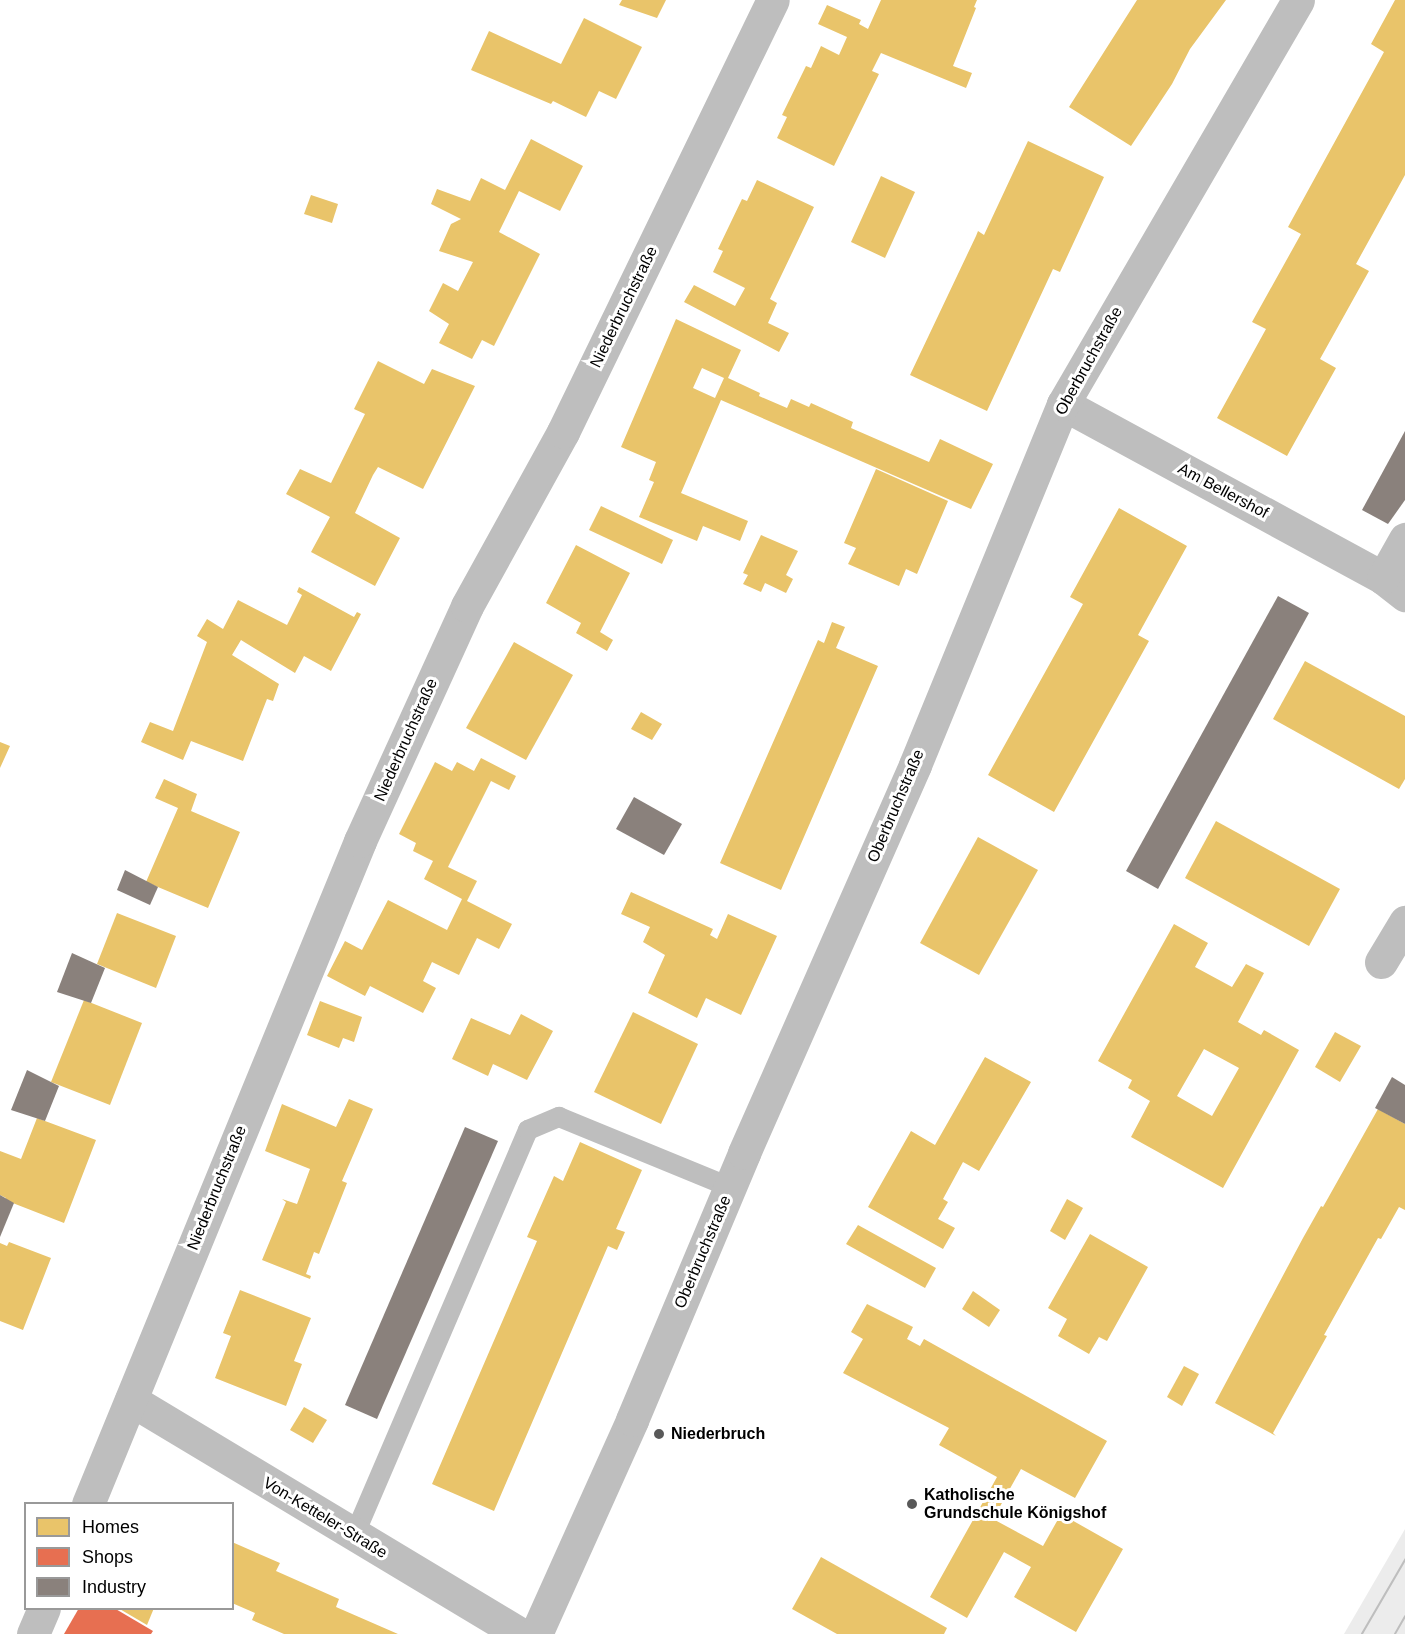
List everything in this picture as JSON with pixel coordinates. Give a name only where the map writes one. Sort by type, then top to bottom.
[{"type":"street","name":"Niederbruchstraße","points":[[88,1502],[360,841],[467,606],[563,432],[773,0]]},
{"type":"street","name":"Oberbruchstraße","points":[[536,1634],[632,1420],[730,1187],[915,765],[1063,404],[1298,0]]},
{"type":"street","name":"Am Bellershof","points":[[1063,404],[1394,587],[1405,539]]},
{"type":"street","points":[[1381,962],[1405,922]]},
{"type":"street","name":"Von-Ketteler-Straße","points":[[131,1400],[354,1536],[521,1634]]},
{"type":"street","points":[[33,1634],[43,1610]]},
{"type":"lane","points":[[354,1536],[528,1130],[559,1117],[730,1187]]},
{"type":"shaded area","points":[[1405,1529],[1405,1634],[1344,1634]]},
{"type":"building: Homes","points":[[622,0],[666,0],[657,18],[619,5]]},
{"type":"building: Homes","points":[[881,0],[977,0],[953,66],[972,73],[966,88],[881,53],[872,71],[879,74],[834,166],[777,138],[787,117],[782,115],[806,66],[811,68],[821,46],[839,55],[847,37],[818,24],[827,5],[861,20],[859,24],[868,29]]},
{"type":"building: Homes","points":[[1137,0],[1226,0],[1190,49],[1172,84],[1131,146],[1069,107]]},
{"type":"building: Homes","points":[[1395,0],[1405,0],[1405,175],[1356,264],[1369,271],[1320,359],[1336,368],[1287,456],[1217,418],[1266,329],[1252,322],[1301,234],[1288,227],[1384,52],[1371,44]]},
{"type":"building: Homes","points":[[584,18],[642,47],[616,99],[599,91],[586,117],[553,101],[551,104],[471,70],[489,31],[561,64]]},
{"type":"building: Homes","points":[[531,139],[583,166],[560,211],[519,191],[499,232],[540,254],[494,346],[482,340],[472,359],[439,343],[449,324],[429,311],[443,283],[458,291],[473,262],[439,251],[451,224],[461,219],[431,204],[437,189],[470,201],[481,178],[505,190]]},
{"type":"building: Homes","points":[[1028,141],[1104,177],[1060,272],[1053,269],[987,411],[910,375],[978,231],[984,235]]},
{"type":"building: Homes","points":[[881,176],[915,192],[885,258],[851,242]]},
{"type":"building: Homes","points":[[757,180],[814,207],[770,299],[777,303],[768,323],[789,333],[779,352],[684,302],[694,285],[735,306],[745,288],[713,272],[723,251],[718,249],[742,199],[747,201]]},
{"type":"building: Homes","points":[[311,195],[338,204],[332,223],[304,214]]},
{"type":"building: Homes","points":[[676,319],[741,350],[728,378],[760,393],[759,396],[787,408],[791,399],[809,407],[811,403],[853,422],[851,428],[929,462],[940,439],[993,464],[971,509],[721,400],[681,493],[748,521],[740,541],[703,526],[697,541],[639,517],[654,482],[649,480],[656,462],[621,447]],"holes":[[[702,368],[724,378],[715,398],[693,388]]]},
{"type":"building: Homes","points":[[378,361],[424,384],[432,369],[475,386],[423,489],[378,467],[373,475],[355,513],[400,538],[375,586],[311,552],[330,517],[286,494],[300,469],[331,483],[365,414],[354,409]]},
{"type":"building: Homes","points":[[876,469],[948,501],[917,574],[906,569],[899,586],[848,564],[856,548],[844,543]]},
{"type":"building: Homes","points":[[601,506],[673,540],[662,564],[589,530]]},
{"type":"building: Homes","points":[[1119,508],[1187,546],[1138,635],[1149,641],[1054,812],[988,775],[1083,604],[1070,597]]},
{"type":"building: Homes","points":[[761,535],[798,551],[786,575],[793,579],[786,593],[765,583],[761,592],[743,584],[748,575],[743,573]]},
{"type":"building: Homes","points":[[576,545],[630,573],[600,632],[613,640],[607,651],[576,633],[581,623],[546,603]]},
{"type":"building: Homes","points":[[299,587],[354,617],[357,612],[361,614],[331,671],[304,656],[295,673],[241,640],[232,655],[279,684],[273,701],[267,699],[243,761],[191,741],[183,760],[141,742],[150,722],[173,731],[207,642],[197,636],[207,619],[223,629],[238,600],[287,625],[302,595],[297,592]]},
{"type":"building: Homes","points":[[832,622],[845,627],[836,648],[878,666],[781,890],[720,863],[818,640],[824,643]]},
{"type":"building: Homes","points":[[514,642],[573,675],[526,760],[466,728]]},
{"type":"building: Homes","points":[[1305,661],[1405,716],[1405,779],[1399,789],[1273,719]]},
{"type":"building: Homes","points":[[641,712],[662,724],[652,740],[631,729]]},
{"type":"building: Homes","points":[[0,742],[10,746],[0,768]]},
{"type":"building: Homes","points":[[481,758],[516,776],[509,790],[491,781],[448,867],[477,881],[467,901],[512,924],[499,949],[477,938],[459,975],[432,962],[423,981],[436,988],[423,1013],[370,986],[365,996],[327,976],[345,941],[362,950],[388,900],[447,930],[462,899],[424,879],[433,861],[413,851],[416,843],[399,834],[435,762],[452,771],[457,762],[474,771]]},
{"type":"building: Homes","points":[[164,779],[197,794],[191,811],[240,832],[208,908],[146,882],[178,808],[155,798]]},
{"type":"building: Homes","points":[[1216,821],[1340,889],[1309,946],[1185,878]]},
{"type":"building: Homes","points":[[978,837],[1038,870],[979,975],[920,943]]},
{"type":"building: Homes","points":[[631,892],[713,929],[710,935],[717,939],[728,914],[777,936],[741,1015],[706,998],[697,1018],[648,993],[665,955],[643,942],[650,927],[621,914]]},
{"type":"building: Homes","points":[[117,913],[176,936],[156,988],[97,964]]},
{"type":"building: Homes","points":[[1174,924],[1208,943],[1195,967],[1232,987],[1246,964],[1264,973],[1238,1022],[1261,1035],[1264,1030],[1299,1050],[1223,1188],[1131,1137],[1150,1101],[1128,1088],[1132,1080],[1098,1061]],"holes":[[[1204,1049],[1239,1068],[1212,1116],[1177,1096]]]},
{"type":"building: Homes","points":[[84,1000],[142,1023],[110,1105],[51,1082]]},
{"type":"building: Homes","points":[[320,1001],[362,1017],[354,1042],[343,1038],[339,1048],[307,1035]]},
{"type":"building: Homes","points":[[633,1012],[698,1044],[661,1124],[594,1092]]},
{"type":"building: Homes","points":[[521,1014],[553,1031],[527,1080],[493,1064],[488,1076],[452,1059],[471,1018],[510,1035]]},
{"type":"building: Homes","points":[[1335,1032],[1361,1046],[1340,1082],[1315,1067]]},
{"type":"building: Homes","points":[[985,1057],[1031,1082],[979,1171],[963,1162],[943,1199],[948,1202],[938,1219],[955,1228],[943,1249],[868,1207],[911,1131],[935,1145]]},
{"type":"building: Homes","points":[[349,1099],[373,1109],[342,1181],[347,1183],[319,1254],[314,1252],[306,1274],[311,1276],[310,1279],[262,1260],[286,1202],[282,1199],[297,1204],[310,1169],[265,1151],[282,1104],[336,1127]]},
{"type":"building: Homes","points":[[1378,1109],[1405,1124],[1405,1210],[1399,1207],[1381,1239],[1378,1238],[1273,1433],[1276,1436],[1215,1403],[1303,1238]]},
{"type":"building: Homes","points":[[37,1118],[96,1140],[64,1223],[5,1200],[6,1198],[0,1195],[0,1151],[21,1159]]},
{"type":"building: Homes","points":[[580,1142],[642,1170],[616,1229],[625,1232],[617,1250],[608,1246],[494,1511],[432,1484],[537,1241],[527,1237],[554,1176],[563,1181]]},
{"type":"building: Homes","points":[[1067,1199],[1083,1208],[1065,1240],[1050,1231]]},
{"type":"building: Homes","points":[[858,1225],[936,1268],[925,1288],[846,1244]]},
{"type":"building: Homes","points":[[1090,1234],[1148,1267],[1107,1341],[1099,1337],[1089,1354],[1058,1336],[1067,1319],[1048,1308]]},
{"type":"building: Homes","points":[[9,1242],[51,1258],[23,1330],[0,1321],[0,1243],[7,1246]]},
{"type":"building: Homes","points":[[240,1290],[311,1318],[294,1361],[302,1364],[286,1406],[215,1378],[231,1336],[223,1333]]},
{"type":"building: Homes","points":[[973,1291],[1000,1310],[989,1327],[962,1309]]},
{"type":"building: Homes","points":[[867,1304],[913,1327],[907,1339],[920,1346],[924,1339],[1107,1441],[1075,1498],[1021,1469],[993,1519],[1043,1546],[1061,1514],[1123,1549],[1076,1632],[1014,1597],[1031,1567],[1004,1552],[967,1618],[930,1597],[997,1477],[939,1445],[949,1428],[843,1373],[863,1339],[851,1332]]},
{"type":"building: Homes","points":[[1184,1366],[1199,1374],[1182,1406],[1167,1397]]},
{"type":"building: Homes","points":[[304,1407],[327,1420],[313,1443],[290,1430]]},
{"type":"building: Homes","points":[[234,1543],[280,1563],[276,1571],[339,1599],[336,1607],[398,1634],[284,1634],[252,1620],[255,1613],[234,1604]]},
{"type":"building: Homes","points":[[821,1557],[947,1628],[944,1634],[837,1634],[792,1609]]},
{"type":"building: Homes","points":[[121,1610],[153,1610],[147,1625]]},
{"type":"building: Shops","points":[[78,1610],[117,1610],[153,1631],[151,1634],[64,1634]]},
{"type":"building: Industry","points":[[1405,431],[1405,500],[1388,524],[1362,510]]},
{"type":"building: Industry","points":[[1278,596],[1309,613],[1158,889],[1126,871]]},
{"type":"building: Industry","points":[[634,797],[682,824],[664,855],[616,829]]},
{"type":"building: Industry","points":[[125,870],[158,887],[150,905],[117,890]]},
{"type":"building: Industry","points":[[72,953],[105,968],[91,1003],[57,992]]},
{"type":"building: Industry","points":[[27,1070],[59,1086],[45,1121],[11,1110]]},
{"type":"building: Industry","points":[[1392,1077],[1405,1085],[1405,1124],[1375,1108]]},
{"type":"building: Industry","points":[[465,1127],[498,1141],[377,1419],[345,1405]]},
{"type":"building: Industry","points":[[0,1195],[14,1203],[0,1237]]},
{"type":"tram line","points":[[1362,1634],[1405,1560]]},
{"type":"tram line","points":[[1395,1634],[1405,1617]]},
{"type":"place","name":"Niederbruch","points":[[659,1434]]},
{"type":"place","name":"Katholische Grundschule Königshof","points":[[912,1504]]}]
